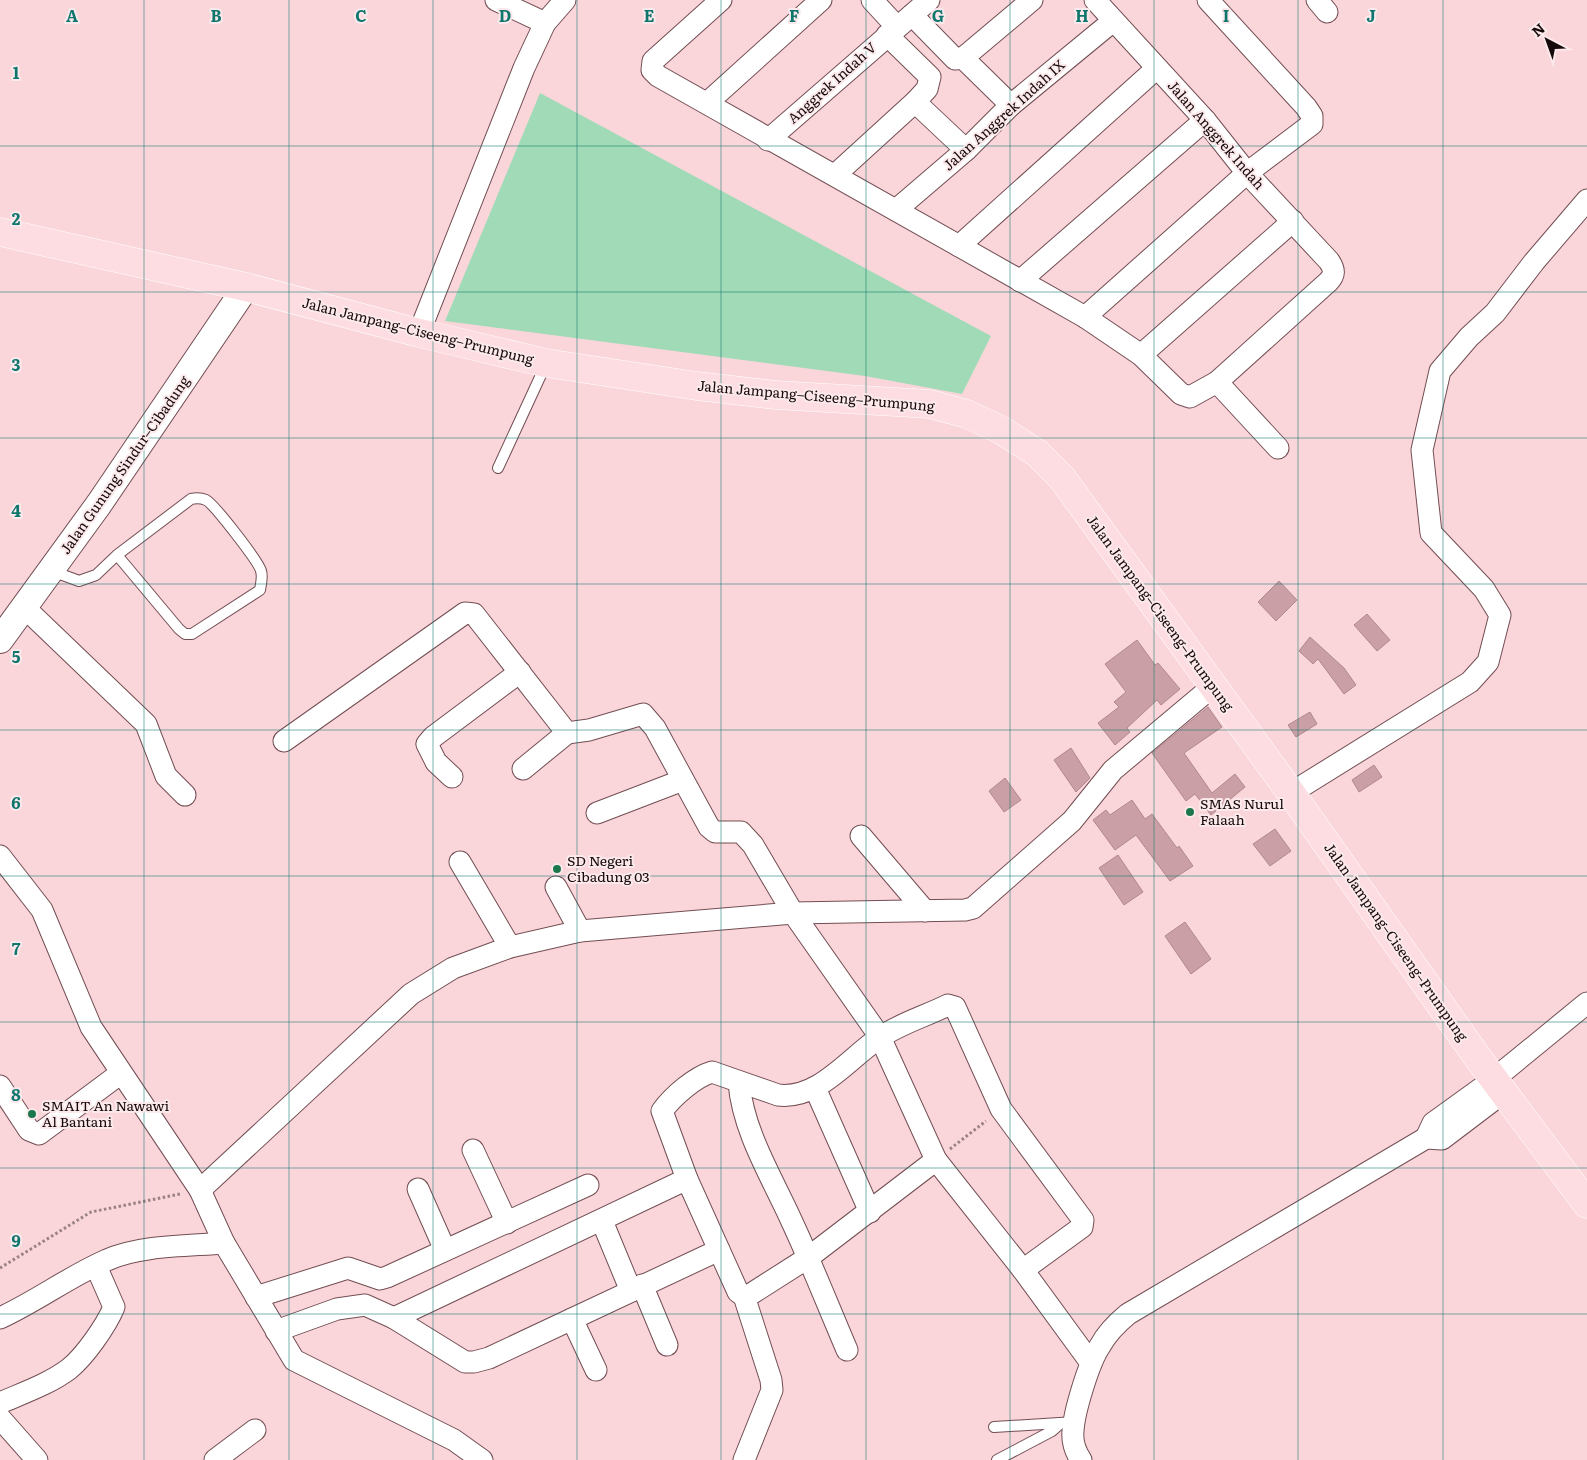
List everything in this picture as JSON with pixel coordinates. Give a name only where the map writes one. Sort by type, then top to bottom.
[{"type":"main road","name":"Jalan Jampang–Ciseeng–Prumpung","points":[[0,232],[246,287],[419,333],[546,363],[697,386],[776,395],[930,404],[967,414],[1001,430],[1037,453],[1062,478],[1291,794],[1499,1086],[1587,1204]]},
{"type":"street","points":[[496,0],[541,31]]},
{"type":"street","points":[[419,333],[524,68],[541,31],[565,0]]},
{"type":"street","points":[[721,0],[653,61],[652,70],[658,76],[768,140],[835,175],[1085,317],[1141,355],[1186,396],[1197,395],[1217,382],[1278,448]]},
{"type":"street","points":[[707,103],[820,0]]},
{"type":"street","points":[[872,0],[899,26],[955,59],[963,58],[1032,0]]},
{"type":"street","name":"Anggrek Indah V","points":[[768,140],[929,0]]},
{"type":"street","name":"Jalan Anggrek Indah","points":[[1095,0],[1205,120],[1248,173],[1328,261],[1334,272],[1333,278],[1217,382]]},
{"type":"street","points":[[1085,317],[1248,173],[1312,124],[1312,116],[1208,0]]},
{"type":"street","name":"Jalan Anggrek Indah IX","points":[[896,210],[966,150],[1011,106],[1113,21]]},
{"type":"street","points":[[835,175],[927,89],[930,77],[899,26]]},
{"type":"street","points":[[963,58],[1011,106]]},
{"type":"street","points":[[959,246],[1157,68]]},
{"type":"street","points":[[915,102],[966,150]]},
{"type":"street","points":[[1020,281],[1205,120]]},
{"type":"street","points":[[1291,794],[1470,682],[1488,662],[1500,615],[1484,589],[1431,533],[1422,450],[1440,371],[1469,337],[1495,313],[1534,262],[1587,200]]},
{"type":"street","points":[[1141,355],[1293,221]]},
{"type":"street","name":"Jalan Gunung Sindur–Cibadung","points":[[0,640],[52,571],[246,287]]},
{"type":"street","points":[[25,608],[146,724],[166,776],[185,795]]},
{"type":"street","points":[[284,741],[465,613],[474,614],[567,733]]},
{"type":"street","points":[[452,776],[436,762],[427,744],[433,737],[520,672]]},
{"type":"street","points":[[200,1190],[410,994],[453,968],[510,947],[580,931],[793,913],[973,908],[1072,821],[1113,770],[1212,687]]},
{"type":"street","points":[[523,769],[567,733],[589,730],[643,714],[655,728],[709,827],[715,832],[741,832],[754,845],[793,913],[880,1037],[936,1160],[1023,1270],[1091,1363]]},
{"type":"street","points":[[597,813],[683,780]]},
{"type":"street","points":[[861,836],[924,910]]},
{"type":"street","points":[[0,856],[42,910],[91,1027],[200,1190],[224,1243],[294,1360],[454,1440],[482,1460]]},
{"type":"street","points":[[460,862],[510,947]]},
{"type":"street","points":[[556,888],[580,931]]},
{"type":"street","points":[[1081,1460],[1068,1422],[1091,1363],[1108,1334],[1128,1314],[1426,1138],[1433,1124],[1499,1086],[1587,1003]]},
{"type":"street","points":[[744,1460],[772,1390],[770,1380],[744,1296],[738,1292],[687,1179],[662,1111],[676,1096],[704,1074],[712,1072],[739,1083],[790,1097],[815,1088],[880,1037],[948,1005],[955,1007],[1001,1109],[1083,1220],[1082,1227],[1023,1270]]},
{"type":"street","points":[[0,1086],[30,1130],[39,1134],[121,1073]]},
{"type":"street","points":[[739,1083],[740,1098],[748,1125],[847,1350]]},
{"type":"street","points":[[815,1088],[870,1212]]},
{"type":"street","points":[[473,1150],[507,1223]]},
{"type":"street","points":[[744,1296],[751,1294],[808,1258],[936,1160]]},
{"type":"street","points":[[394,1318],[602,1221],[687,1179]]},
{"type":"street","points":[[256,1297],[348,1268],[380,1279],[588,1186]]},
{"type":"street","points":[[418,1189],[446,1250]]},
{"type":"street","points":[[602,1221],[667,1345]]},
{"type":"street","points":[[0,1318],[108,1259],[142,1251],[224,1243]]},
{"type":"street","points":[[276,1331],[336,1309],[364,1305],[394,1318],[465,1362],[474,1362],[489,1358],[719,1250]]},
{"type":"street","points":[[0,1403],[70,1369],[106,1326],[114,1307],[96,1266]]},
{"type":"street","points":[[572,1319],[596,1370]]},
{"type":"street","points":[[0,1418],[37,1460]]},
{"type":"street","points":[[214,1460],[255,1430]]},
{"type":"lane","points":[[498,468],[546,363]]},
{"type":"lane","points":[[52,571],[79,581],[96,575],[117,555],[191,499],[197,498],[211,504],[258,563],[262,582],[260,590],[192,634],[186,634],[117,555]]},
{"type":"lane","points":[[994,1427],[1068,1422]]},
{"type":"lane","points":[[997,1460],[1068,1422]]},
{"type":"path","points":[[936,1160],[1001,1109]]},
{"type":"path","points":[[0,1268],[91,1212],[200,1190]]},
{"type":"green space","points":[[540,93],[991,336],[962,394],[865,376],[445,321]]},
{"type":"building","points":[[1279,581],[1297,600],[1276,621],[1258,602]]},
{"type":"building","points":[[1367,614],[1390,640],[1377,651],[1354,625]]},
{"type":"building","points":[[1310,637],[1344,668],[1356,685],[1344,694],[1318,659],[1313,664],[1299,651]]},
{"type":"building","points":[[1137,640],[1155,665],[1158,663],[1180,689],[1161,705],[1157,700],[1127,728],[1130,732],[1115,745],[1098,723],[1119,707],[1114,702],[1126,692],[1105,664]]},
{"type":"building","points":[[1208,707],[1222,727],[1184,753],[1212,793],[1235,774],[1245,787],[1211,815],[1195,794],[1186,801],[1152,753]]},
{"type":"building","points":[[1310,712],[1317,724],[1296,737],[1288,725]]},
{"type":"building","points":[[1071,748],[1090,778],[1076,792],[1054,760]]},
{"type":"building","points":[[1374,765],[1382,777],[1359,792],[1352,780]]},
{"type":"building","points":[[1005,778],[1021,800],[1004,812],[989,791]]},
{"type":"building","points":[[1132,800],[1145,819],[1152,814],[1193,866],[1170,881],[1136,835],[1115,850],[1093,820],[1106,810],[1110,815]]},
{"type":"building","points":[[1275,829],[1291,851],[1270,866],[1253,844]]},
{"type":"building","points":[[1118,855],[1143,892],[1124,905],[1099,868]]},
{"type":"building","points":[[1185,922],[1211,959],[1191,974],[1165,936]]},
{"type":"place","name":"SMAS Nurul Falaah","points":[[1190,812]]},
{"type":"place","name":"SD Negeri Cibadung 03","points":[[557,869]]},
{"type":"place","name":"SMAIT An Nawawi Al Bantani","points":[[32,1114]]}]
